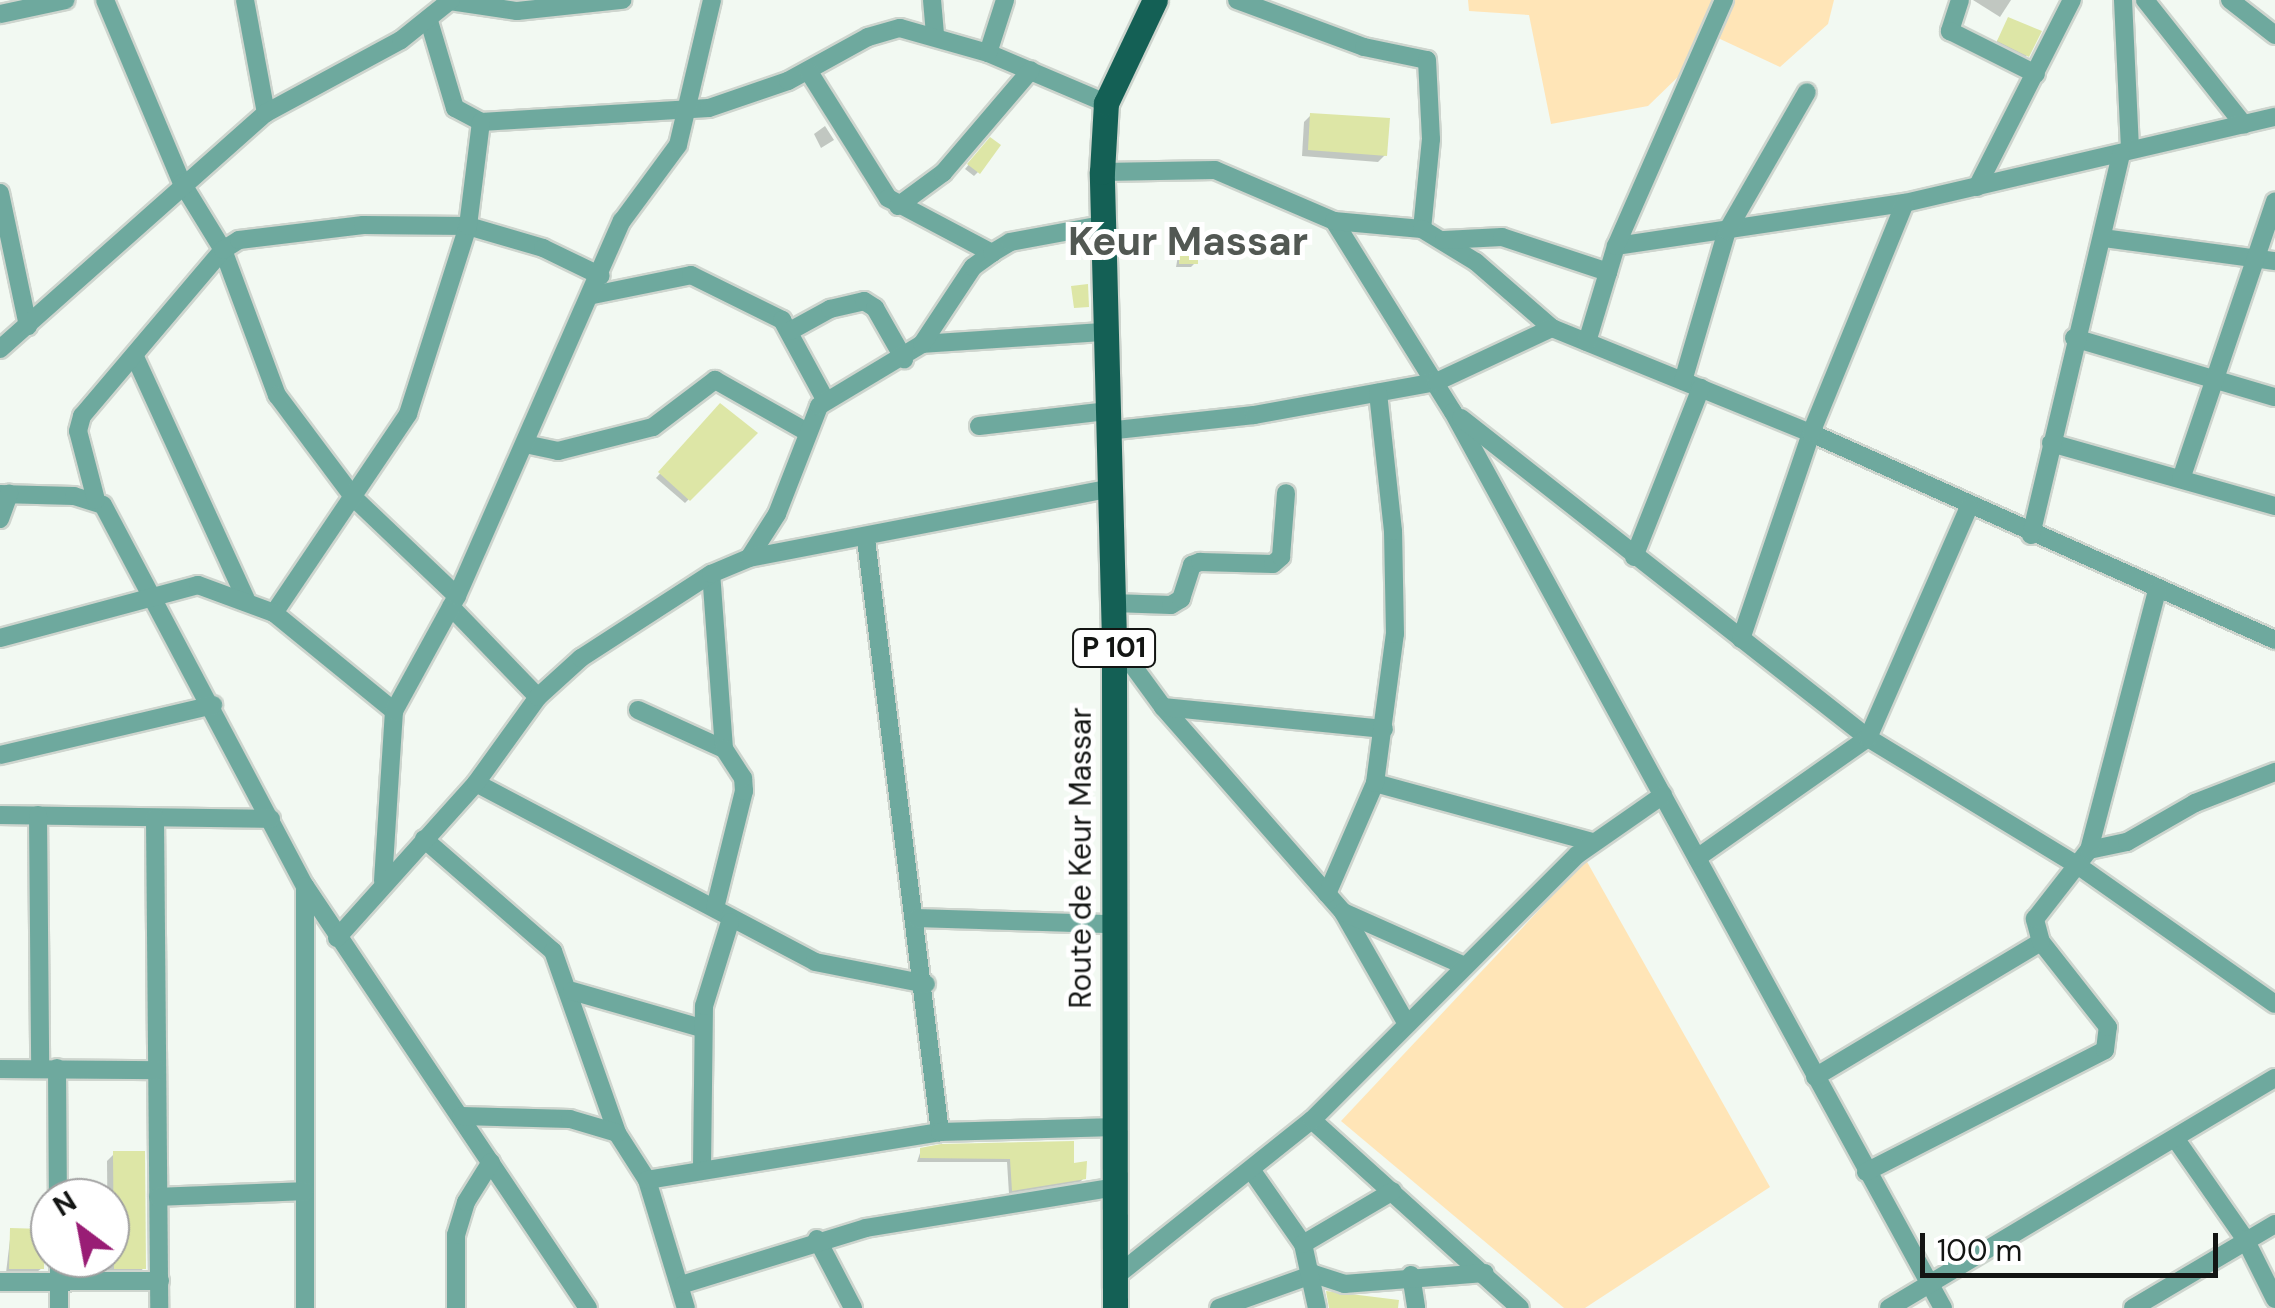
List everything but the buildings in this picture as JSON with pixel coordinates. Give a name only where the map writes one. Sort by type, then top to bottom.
[{"type":"main road","name":"Route de Keur Massar","points":[[1115,1308],[1114,640],[1102,172],[1106,102],[1155,0]]},
{"type":"street","points":[[0,14],[66,0]]},
{"type":"street","points":[[105,0],[182,183],[222,250],[277,395],[354,498],[454,601],[538,697]]},
{"type":"street","points":[[245,0],[266,113]]},
{"type":"street","points":[[0,349],[182,183],[266,113],[429,22],[450,1],[517,11],[622,0]]},
{"type":"street","points":[[384,882],[394,710],[454,601],[593,295],[622,220],[678,145],[691,108],[712,0]]},
{"type":"street","points":[[932,0],[935,37]]},
{"type":"street","points":[[988,52],[1006,0]]},
{"type":"street","points":[[1237,0],[1364,47],[1427,60],[1431,139],[1422,229]]},
{"type":"street","points":[[1588,342],[1616,246],[1724,0]]},
{"type":"street","points":[[1960,0],[1950,31],[2036,74]]},
{"type":"street","points":[[1977,187],[2072,0]]},
{"type":"street","points":[[2031,534],[2074,338],[2126,151],[2123,0]]},
{"type":"street","points":[[2145,0],[2244,125]]},
{"type":"street","points":[[2230,0],[2275,35]]},
{"type":"street","points":[[429,22],[455,108],[481,122],[730,102],[810,72],[882,30],[935,37],[988,52],[1106,102]]},
{"type":"street","points":[[898,206],[943,173],[1031,70]]},
{"type":"street","points":[[810,72],[874,181],[898,206],[992,253]]},
{"type":"street","points":[[1683,381],[1727,231],[1807,92]]},
{"type":"street","points":[[1616,246],[1905,203],[2275,117]]},
{"type":"street","points":[[274,612],[408,414],[468,226],[481,122]]},
{"type":"street","points":[[1102,172],[1215,170],[1334,221],[1422,229],[1444,240],[1552,328],[1812,432],[1969,508],[2275,640]]},
{"type":"street","points":[[0,193],[28,326]]},
{"type":"street","points":[[2181,480],[2267,259],[2275,201]]},
{"type":"street","points":[[1741,639],[1812,432],[1905,203]]},
{"type":"street","points":[[1334,221],[1453,412],[1942,1308]]},
{"type":"street","points":[[588,1308],[305,886],[213,705],[96,500],[78,430],[82,416],[135,358],[222,250],[260,234],[364,225],[468,226],[543,248],[601,276]]},
{"type":"street","points":[[749,558],[777,514],[808,432],[826,401],[904,359],[922,344],[961,283],[992,253],[1010,242],[1103,225]]},
{"type":"street","points":[[1444,240],[1502,237],[1608,272]]},
{"type":"street","points":[[2104,238],[2267,259]]},
{"type":"street","points":[[593,295],[681,273],[772,312],[790,331],[826,401]]},
{"type":"street","points":[[790,331],[830,309],[864,301],[875,308],[904,359]]},
{"type":"street","points":[[979,426],[1106,421],[1378,393],[1436,382],[1552,328]]},
{"type":"street","points":[[922,344],[1105,332]]},
{"type":"street","points":[[2074,338],[2275,397]]},
{"type":"street","points":[[135,358],[246,598]]},
{"type":"street","points":[[526,444],[558,451],[653,428],[715,380],[808,432]]},
{"type":"street","points":[[1634,557],[1701,388]]},
{"type":"street","points":[[1326,894],[1375,783],[1384,730],[1396,597],[1378,393]]},
{"type":"street","points":[[1453,412],[1868,738],[2084,858],[2275,1004]]},
{"type":"street","points":[[2052,443],[2275,506]]},
{"type":"street","points":[[337,938],[476,782],[538,697],[581,658],[711,574],[749,558],[866,539],[1109,488]]},
{"type":"street","points":[[1113,603],[1171,606],[1180,600],[1192,566],[1200,562],[1273,564],[1281,557],[1286,493]]},
{"type":"street","points":[[0,519],[5,494],[96,500]]},
{"type":"street","points":[[1697,858],[1868,738],[1969,508]]},
{"type":"street","points":[[866,539],[918,918],[940,1132]]},
{"type":"street","points":[[711,574],[724,749],[743,778],[744,791],[715,908]]},
{"type":"street","points":[[0,638],[198,585],[246,598],[274,612],[394,710]]},
{"type":"street","points":[[1866,1172],[2105,1050],[2108,1028],[2041,942],[2034,918],[2084,858],[2157,590]]},
{"type":"street","points":[[1114,640],[1163,708],[1342,912],[1407,1024]]},
{"type":"street","points":[[0,754],[213,705]]},
{"type":"street","points":[[1163,708],[1384,730]]},
{"type":"street","points":[[638,710],[724,749]]},
{"type":"street","points":[[2084,858],[2126,842],[2195,803],[2275,772]]},
{"type":"street","points":[[476,782],[715,908],[730,922],[815,962],[926,984]]},
{"type":"street","points":[[1375,783],[1592,842]]},
{"type":"street","points":[[1115,1277],[1312,1120],[1592,842],[1662,794]]},
{"type":"street","points":[[0,815],[271,819]]},
{"type":"street","points":[[38,816],[56,1178]]},
{"type":"street","points":[[154,818],[160,1308]]},
{"type":"street","points":[[424,839],[534,929],[554,951],[572,990],[617,1133],[646,1180],[684,1284],[686,1308]]},
{"type":"street","points":[[305,886],[305,1308]]},
{"type":"street","points":[[1342,912],[1465,966]]},
{"type":"street","points":[[918,918],[1113,924]]},
{"type":"street","points":[[702,1168],[701,1028],[730,922]]},
{"type":"street","points":[[1815,1077],[2041,942]]},
{"type":"street","points":[[572,990],[701,1028]]},
{"type":"street","points":[[0,1070],[156,1070]]},
{"type":"street","points":[[1889,1308],[1925,1283],[2177,1142],[2275,1078]]},
{"type":"street","points":[[460,1116],[570,1120],[617,1133]]},
{"type":"street","points":[[1312,1120],[1486,1272],[1520,1308]]},
{"type":"street","points":[[646,1180],[940,1132],[1116,1128]]},
{"type":"street","points":[[2177,1142],[2245,1239],[2275,1300]]},
{"type":"street","points":[[456,1308],[456,1235],[466,1202],[491,1162]]},
{"type":"street","points":[[1252,1171],[1303,1244],[1314,1274],[1317,1308]]},
{"type":"street","points":[[684,1284],[817,1239],[1116,1187]]},
{"type":"street","points":[[158,1197],[305,1191]]},
{"type":"street","points":[[1303,1244],[1393,1192]]},
{"type":"street","points":[[2132,1308],[2275,1224]]},
{"type":"street","points":[[817,1239],[854,1308]]},
{"type":"street","points":[[1220,1308],[1240,1304],[1314,1274],[1344,1284],[1411,1275],[1486,1272]]},
{"type":"street","points":[[1411,1275],[1416,1308]]},
{"type":"street","points":[[59,1278],[59,1308]]},
{"type":"street","points":[[0,1282],[160,1281]]},
{"type":"shaded area","points":[[1468,0],[1834,0],[1828,24],[1780,67],[1718,38],[1648,106],[1551,124],[1529,15],[1469,11]]},
{"type":"shaded area","points":[[1586,860],[1770,1187],[1585,1308],[1564,1308],[1341,1121]]},
{"type":"district","name":"Keur Massar","points":[[1188,241]]}]
